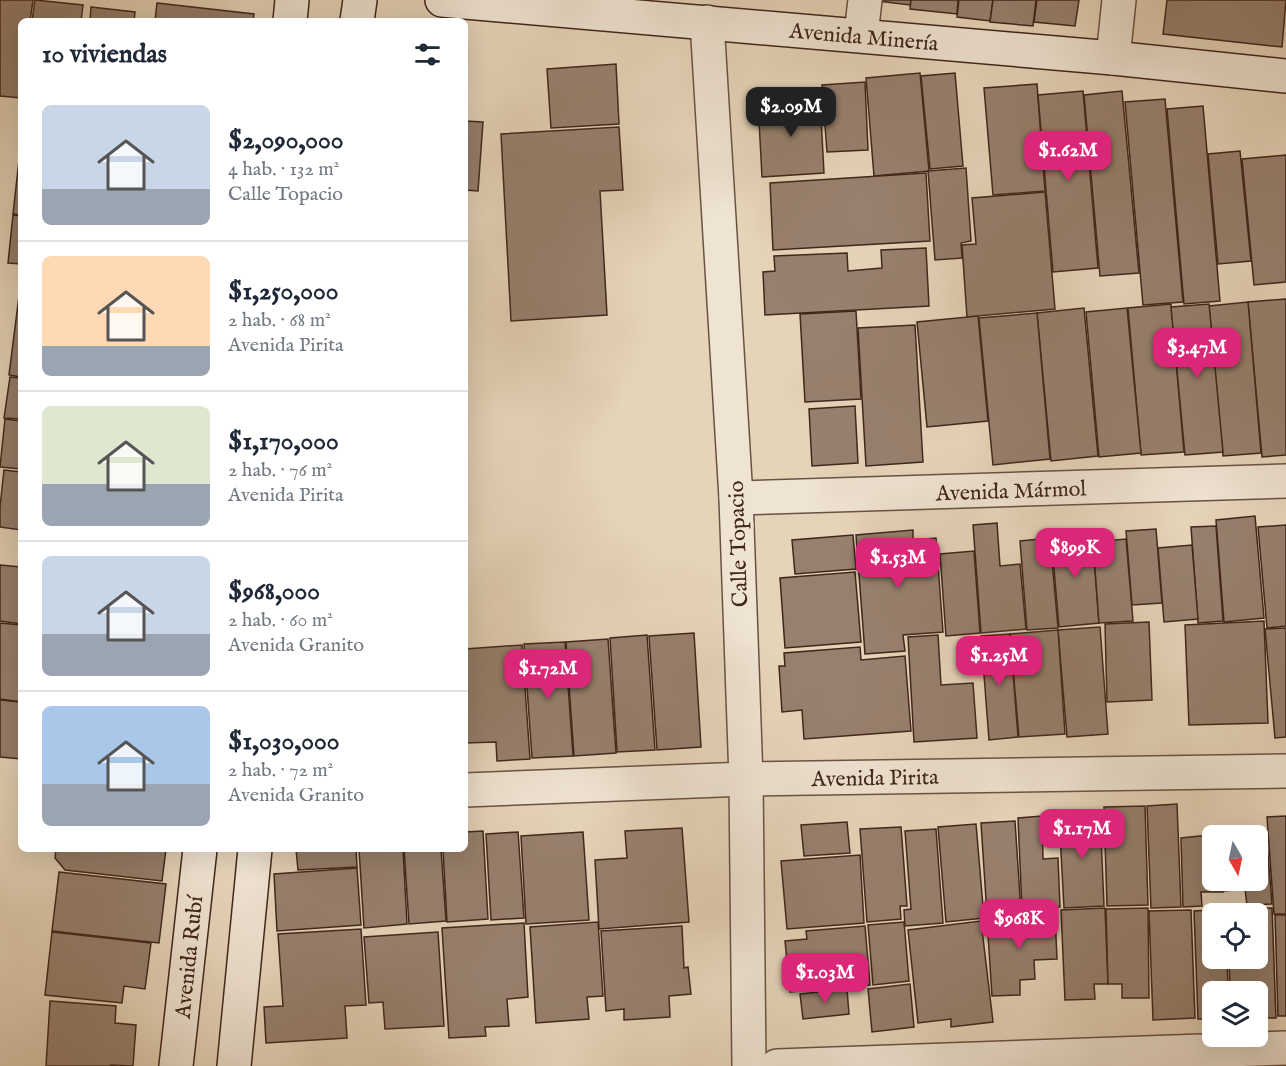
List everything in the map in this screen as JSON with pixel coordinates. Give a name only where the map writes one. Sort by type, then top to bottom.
[{"type":"street","points":[[290,18],[292,0]]},
{"type":"street","points":[[357,18],[360,0]]},
{"type":"street","name":"Avenida Minería","points":[[442,0],[622,7],[706,22],[1113,58],[1286,76]]},
{"type":"street","points":[[861,35],[865,0]]},
{"type":"street","points":[[1113,58],[1119,0]]},
{"type":"street","name":"Calle Topacio","points":[[706,22],[736,498],[746,779],[749,1066]]},
{"type":"street","name":"Avenida Mármol","points":[[736,498],[1286,481]]},
{"type":"street","name":"Avenida Pirita","points":[[468,790],[746,779],[1286,771]]},
{"type":"street","name":"Avenida Rubí","points":[[176,1066],[200,852]]},
{"type":"street","points":[[234,1066],[255,852]]},
{"type":"street","points":[[777,1066],[1286,1047]]},
{"type":"building","points":[[0,0],[33,0],[30,18],[18,18],[18,98],[0,96]]},
{"type":"building","points":[[35,0],[83,5],[81,18],[32,18]]},
{"type":"building","points":[[878,0],[911,0],[910,5]]},
{"type":"building","points":[[911,0],[958,0],[957,14],[910,9]]},
{"type":"building","points":[[959,0],[993,0],[990,21],[957,17]]},
{"type":"building","points":[[993,0],[1036,0],[1033,26],[990,22]]},
{"type":"building","points":[[1037,0],[1079,0],[1075,26],[1034,22]]},
{"type":"building","points":[[1167,0],[1286,0],[1282,47],[1163,34]]},
{"type":"building","points":[[157,3],[254,14],[253,18],[155,18]]},
{"type":"building","points":[[91,7],[135,12],[134,18],[90,18]]},
{"type":"building","points":[[616,64],[619,124],[551,128],[547,69]]},
{"type":"building","points":[[920,73],[929,171],[874,176],[866,78]]},
{"type":"building","points":[[955,73],[963,166],[930,169],[921,76]]},
{"type":"building","points":[[865,82],[868,150],[827,152],[822,85]]},
{"type":"building","points":[[1037,84],[1045,191],[993,195],[984,88]]},
{"type":"building","points":[[1083,91],[1098,268],[1053,272],[1038,95]]},
{"type":"building","points":[[1122,91],[1139,273],[1100,276],[1084,95]]},
{"type":"building","points":[[820,98],[824,173],[762,177],[758,102]]},
{"type":"building","points":[[1165,99],[1183,302],[1143,305],[1125,102]]},
{"type":"building","points":[[1203,106],[1220,301],[1184,304],[1167,109]]},
{"type":"building","points":[[468,121],[483,122],[478,191],[468,190]]},
{"type":"building","points":[[619,127],[623,190],[600,191],[607,315],[511,321],[501,134]]},
{"type":"building","points":[[1240,151],[1251,261],[1218,264],[1208,154]]},
{"type":"building","points":[[1286,155],[1286,282],[1254,285],[1242,159]]},
{"type":"building","points":[[966,168],[971,241],[961,243],[962,258],[935,260],[928,171]]},
{"type":"building","points":[[18,169],[18,215],[13,214]]},
{"type":"building","points":[[926,173],[930,241],[773,250],[770,183]]},
{"type":"building","points":[[1045,192],[1055,309],[967,317],[962,245],[976,244],[972,198]]},
{"type":"building","points":[[13,215],[18,216],[18,264],[8,263]]},
{"type":"building","points":[[926,248],[929,306],[765,315],[763,272],[775,271],[774,256],[847,253],[848,271],[882,268],[881,250]]},
{"type":"building","points":[[1286,299],[1286,455],[1262,457],[1248,302]]},
{"type":"building","points":[[1248,302],[1261,453],[1223,456],[1209,306]]},
{"type":"building","points":[[18,304],[18,376],[9,375]]},
{"type":"building","points":[[1171,304],[1184,452],[1141,455],[1128,308]]},
{"type":"building","points":[[1209,304],[1223,452],[1185,455],[1171,307]]},
{"type":"building","points":[[1084,308],[1098,456],[1051,461],[1037,313]]},
{"type":"building","points":[[1127,308],[1141,453],[1099,457],[1086,312]]},
{"type":"building","points":[[856,311],[861,399],[805,402],[800,314]]},
{"type":"building","points":[[1037,313],[1050,459],[993,465],[979,318]]},
{"type":"building","points":[[978,316],[988,421],[927,427],[917,322]]},
{"type":"building","points":[[915,325],[923,462],[866,466],[858,328]]},
{"type":"building","points":[[10,377],[18,378],[18,419],[4,418]]},
{"type":"building","points":[[855,406],[858,463],[812,466],[809,409]]},
{"type":"building","points":[[5,419],[18,421],[18,469],[0,467]]},
{"type":"building","points":[[4,470],[18,472],[18,530],[0,527]]},
{"type":"building","points":[[1255,516],[1264,618],[1224,622],[1216,520]]},
{"type":"building","points":[[997,523],[1000,566],[1020,564],[1026,629],[981,633],[973,525]]},
{"type":"building","points":[[1286,525],[1286,626],[1267,628],[1258,527]]},
{"type":"building","points":[[1216,526],[1223,621],[1198,623],[1191,527]]},
{"type":"building","points":[[1156,529],[1162,603],[1132,605],[1126,531]]},
{"type":"building","points":[[913,530],[913,540],[936,538],[943,632],[903,635],[905,651],[865,654],[856,535]]},
{"type":"building","points":[[1092,532],[1099,623],[1059,627],[1051,535]]},
{"type":"building","points":[[853,535],[856,569],[795,574],[792,540]]},
{"type":"building","points":[[1050,538],[1058,628],[1027,630],[1020,541]]},
{"type":"building","points":[[1126,539],[1133,621],[1099,623],[1093,542]]},
{"type":"building","points":[[1192,545],[1198,619],[1164,622],[1158,548]]},
{"type":"building","points":[[974,551],[980,633],[946,636],[940,554]]},
{"type":"building","points":[[0,565],[18,567],[18,624],[0,621]]},
{"type":"building","points":[[855,572],[861,642],[785,648],[780,578]]},
{"type":"building","points":[[1264,621],[1268,723],[1189,725],[1185,625]]},
{"type":"building","points":[[1149,622],[1152,700],[1107,702],[1105,624]]},
{"type":"building","points":[[0,623],[18,625],[18,702],[0,699]]},
{"type":"building","points":[[1100,627],[1108,734],[1067,737],[1058,630]]},
{"type":"building","points":[[1286,628],[1286,737],[1275,738],[1265,629]]},
{"type":"building","points":[[1058,630],[1065,734],[1019,737],[1010,634]]},
{"type":"building","points":[[694,633],[701,747],[657,750],[649,636]]},
{"type":"building","points":[[1010,634],[1018,737],[989,740],[981,636]]},
{"type":"building","points":[[647,635],[655,750],[617,752],[610,638]]},
{"type":"building","points":[[938,635],[941,685],[973,683],[977,738],[914,742],[908,637]]},
{"type":"building","points":[[608,639],[616,753],[574,756],[566,642]]},
{"type":"building","points":[[565,642],[573,756],[532,758],[524,644]]},
{"type":"building","points":[[522,645],[530,759],[497,761],[496,742],[468,743],[468,649]]},
{"type":"building","points":[[860,647],[861,660],[905,656],[911,731],[804,739],[802,710],[782,712],[779,666],[785,666],[784,653]]},
{"type":"building","points":[[0,700],[18,702],[18,759],[0,757]]},
{"type":"building","points":[[1177,804],[1181,907],[1151,908],[1147,806]]},
{"type":"building","points":[[1145,806],[1148,905],[1107,906],[1104,807]]},
{"type":"building","points":[[1100,813],[1104,906],[1064,908],[1059,815]]},
{"type":"building","points":[[1042,816],[1043,859],[1058,858],[1060,907],[1022,909],[1018,818]]},
{"type":"building","points":[[1286,816],[1286,914],[1274,914],[1267,817]]},
{"type":"building","points":[[1015,821],[1021,912],[987,915],[981,823]]},
{"type":"building","points":[[847,822],[850,853],[804,856],[801,825]]},
{"type":"building","points":[[976,824],[984,918],[946,922],[938,827]]},
{"type":"building","points":[[901,827],[907,906],[900,906],[901,919],[867,922],[860,829]]},
{"type":"building","points":[[682,828],[689,922],[599,929],[595,860],[627,858],[625,831]]},
{"type":"building","points":[[936,829],[943,923],[905,926],[904,910],[911,909],[905,831]]},
{"type":"building","points":[[483,831],[488,919],[447,922],[443,852],[468,852],[468,832]]},
{"type":"building","points":[[518,832],[524,918],[491,920],[486,834]]},
{"type":"building","points":[[583,832],[589,920],[526,924],[521,836]]},
{"type":"building","points":[[1202,836],[1202,891],[1223,891],[1201,892],[1202,906],[1183,907],[1181,838]]},
{"type":"building","points":[[56,852],[166,852],[162,881],[65,870],[55,858]]},
{"type":"building","points":[[296,852],[356,852],[357,867],[298,870]]},
{"type":"building","points":[[359,852],[403,852],[407,924],[364,928]]},
{"type":"building","points":[[404,852],[441,852],[446,921],[409,924]]},
{"type":"building","points":[[860,855],[864,923],[787,929],[781,861]]},
{"type":"building","points":[[1268,855],[1272,904],[1247,903],[1245,891],[1268,891]]},
{"type":"building","points":[[357,868],[361,925],[277,931],[274,874]]},
{"type":"building","points":[[59,872],[166,884],[159,943],[52,931]]},
{"type":"building","points":[[1105,908],[1108,984],[1094,984],[1095,999],[1065,1000],[1061,910]]},
{"type":"building","points":[[1148,908],[1149,998],[1122,998],[1122,984],[1108,984],[1106,909]]},
{"type":"building","points":[[1268,908],[1272,908],[1276,1018],[1268,1018],[1268,981],[1230,981],[1229,969],[1268,969]]},
{"type":"building","points":[[1191,910],[1195,1018],[1153,1020],[1149,911]]},
{"type":"building","points":[[1202,910],[1202,969],[1227,969],[1228,981],[1202,981],[1202,1019],[1198,1019],[1194,911]]},
{"type":"building","points":[[1055,915],[1057,959],[1034,960],[1035,979],[1020,980],[1020,995],[992,996],[987,919]]},
{"type":"building","points":[[1275,915],[1286,915],[1286,1016],[1278,1016]]},
{"type":"building","points":[[981,921],[993,1022],[951,1027],[951,1019],[918,1023],[908,930]]},
{"type":"building","points":[[598,922],[603,996],[587,997],[589,1019],[536,1023],[530,927]]},
{"type":"building","points":[[904,922],[909,981],[873,985],[868,925]]},
{"type":"building","points":[[524,923],[528,997],[507,999],[509,1026],[485,1027],[486,1036],[449,1038],[442,928]]},
{"type":"building","points":[[682,926],[684,968],[688,967],[691,994],[669,996],[670,1017],[624,1020],[624,1009],[606,1011],[601,931]]},
{"type":"building","points":[[865,926],[870,985],[790,992],[785,941],[807,939],[806,931]]},
{"type":"building","points":[[361,929],[366,1005],[345,1006],[347,1038],[266,1043],[264,1007],[283,1006],[278,934]]},
{"type":"building","points":[[52,932],[151,943],[145,989],[124,986],[122,1003],[45,995]]},
{"type":"building","points":[[438,932],[444,1026],[385,1029],[383,1002],[369,1003],[364,937]]},
{"type":"building","points":[[910,984],[914,1027],[872,1032],[868,989]]},
{"type":"building","points":[[847,989],[849,1014],[803,1019],[800,994]]},
{"type":"building","points":[[50,1001],[116,1006],[115,1023],[136,1025],[133,1066],[46,1066]]}]
